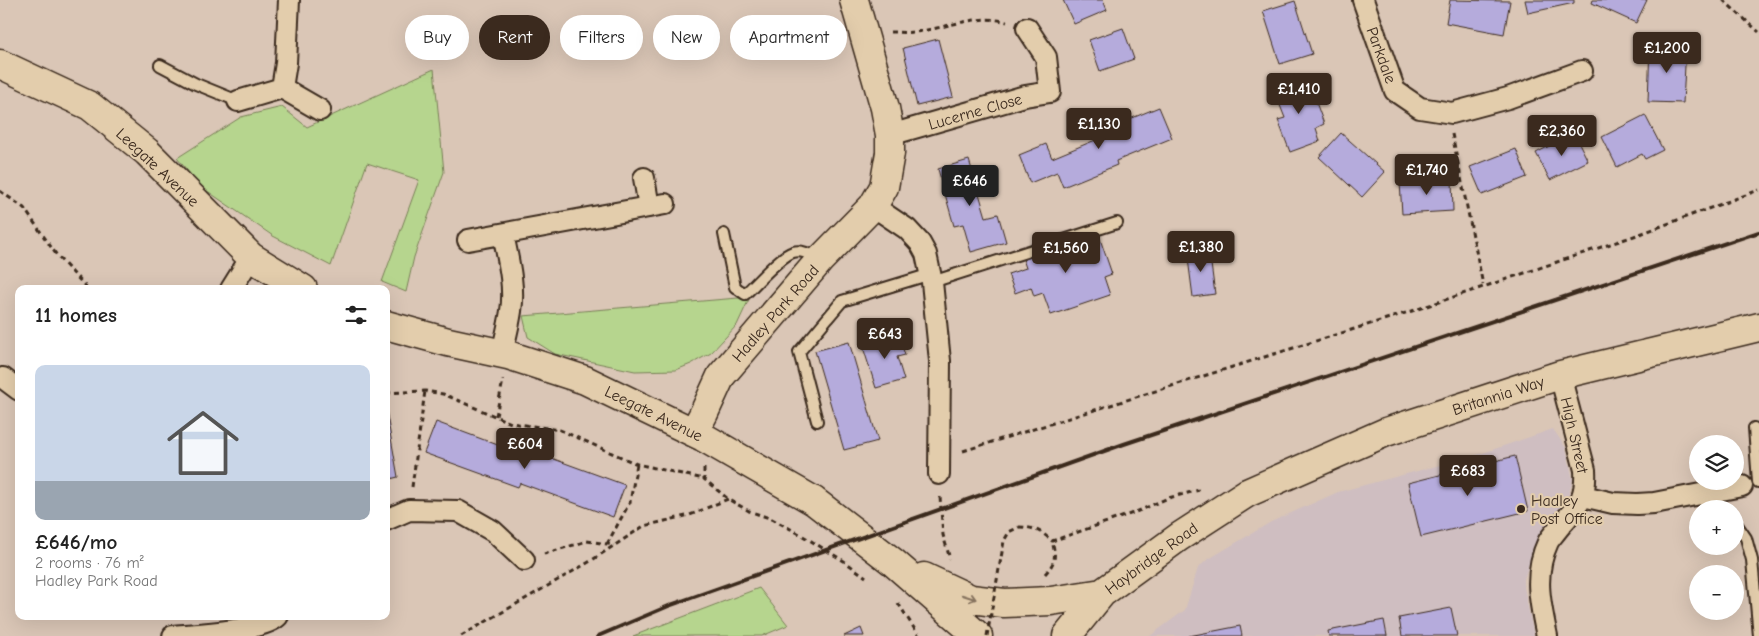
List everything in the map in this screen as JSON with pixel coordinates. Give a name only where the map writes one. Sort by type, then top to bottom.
[{"type":"street","points":[[282,88],[286,63],[289,0]]},
{"type":"street","name":"Hadley Park Road","points":[[694,432],[721,376],[820,260],[874,206],[884,187],[888,173],[890,135],[854,0]]},
{"type":"street","name":"Parkdale","points":[[1363,0],[1395,91],[1420,108],[1452,113],[1508,98],[1582,71]]},
{"type":"street","name":"Lucerne Close","points":[[890,135],[1025,96],[1050,92],[1046,56],[1027,28]]},
{"type":"street","name":"Leegate Avenue","points":[[0,64],[90,106],[147,152],[251,257],[296,285]]},
{"type":"street","points":[[238,101],[282,88],[320,110]]},
{"type":"street","points":[[468,240],[657,205],[644,178]]},
{"type":"street","points":[[874,206],[908,228],[926,254],[932,278],[940,361],[938,466]]},
{"type":"street","points":[[503,234],[512,293],[512,310],[505,354]]},
{"type":"street","points":[[234,285],[251,257]]},
{"type":"street","name":"Leegate Avenue","points":[[390,326],[448,342],[505,354],[586,380],[694,432],[814,501],[893,562],[978,636]]},
{"type":"street","name":"Britannia Way","points":[[1246,493],[1386,432],[1560,375],[1759,327]]},
{"type":"street","name":"High Street","points":[[1547,636],[1538,592],[1542,557],[1549,541],[1578,506],[1584,496],[1586,485],[1585,470],[1560,375]]},
{"type":"street","name":"High Street","points":[[1584,496],[1613,502],[1654,503],[1753,483]]},
{"type":"street","name":"Haybridge Road","points":[[1067,636],[1102,593],[1179,536],[1246,493]]},
{"type":"street","points":[[390,518],[409,510],[458,511],[493,531],[524,560]]},
{"type":"street","name":"Leegate Avenue","points":[[893,562],[971,599],[1004,603],[1051,601],[1102,593]]},
{"type":"street","name":"Leegate Avenue","points":[[893,562],[948,630],[950,636]]},
{"type":"street","points":[[173,636],[195,625],[248,628],[275,620]]},
{"type":"lane","points":[[160,65],[196,84],[238,101]]},
{"type":"lane","points":[[817,421],[799,352],[842,301],[932,278],[1117,223]]},
{"type":"lane","points":[[724,234],[735,287],[745,294],[780,261],[793,252],[804,252],[820,260]]},
{"type":"lane","points":[[1753,483],[1754,428]]},
{"type":"lane","points":[[1704,493],[1712,500]]},
{"type":"lane","points":[[1744,535],[1752,560],[1759,636]]},
{"type":"path","points":[[1723,0],[1759,32]]},
{"type":"path","points":[[865,36],[878,32],[913,32],[955,23],[993,18],[1027,28]]},
{"type":"path","points":[[1452,113],[1451,132],[1483,286]]},
{"type":"path","points":[[956,565],[951,560],[943,535],[938,466],[1412,311],[1640,234],[1759,190]]},
{"type":"path","points":[[0,191],[24,208],[58,257],[84,285]]},
{"type":"path","points":[[496,416],[505,354]]},
{"type":"path","points":[[409,510],[425,391]]},
{"type":"path","points":[[390,393],[425,391],[442,394],[512,423],[560,430],[637,464],[704,479]]},
{"type":"path","points":[[607,544],[630,502],[637,464]]},
{"type":"path","points":[[1052,541],[1136,512],[1168,498],[1201,490]]},
{"type":"path","points":[[461,636],[589,562],[644,526],[690,515],[728,499],[749,512],[772,519],[798,533],[844,561],[866,578]]},
{"type":"path","points":[[987,636],[1004,541],[1009,532],[1019,527],[1031,527],[1041,531],[1052,541],[1055,552],[1054,564],[1046,574],[1040,577]]},
{"type":"path","points":[[524,560],[587,541],[614,545]]},
{"type":"path","points":[[988,580],[1004,582]]},
{"type":"path","points":[[896,600],[919,636]]},
{"type":"shaded area","points":[[1553,429],[1566,448],[1573,480],[1565,507],[1534,549],[1523,582],[1534,636],[1150,636],[1185,610],[1198,568],[1207,560],[1271,522],[1338,492],[1474,456]]},
{"type":"green space","points":[[434,69],[444,172],[414,257],[406,292],[382,282],[419,180],[367,163],[331,266],[273,236],[200,186],[177,158],[241,117],[282,107],[307,127]]},
{"type":"green space","points":[[750,297],[737,325],[711,353],[676,370],[635,371],[555,354],[528,337],[523,316]]},
{"type":"green space","points":[[759,588],[788,625],[762,636],[633,636]]},
{"type":"building","points":[[1063,0],[1103,0],[1107,10],[1074,24]]},
{"type":"building","points":[[1450,0],[1510,1],[1504,34],[1446,23]]},
{"type":"building","points":[[1525,0],[1574,0],[1574,3],[1528,13]]},
{"type":"building","points":[[1593,0],[1647,0],[1636,23],[1592,3]]},
{"type":"building","points":[[1295,1],[1312,54],[1280,64],[1263,11]]},
{"type":"building","points":[[1123,28],[1134,59],[1100,71],[1089,40]]},
{"type":"building","points":[[938,39],[953,97],[917,106],[903,48]]},
{"type":"building","points":[[1650,45],[1686,47],[1683,103],[1648,102]]},
{"type":"building","points":[[1307,78],[1324,124],[1316,128],[1320,141],[1290,152],[1278,120],[1285,118],[1274,90]]},
{"type":"building","points":[[1159,107],[1172,138],[1116,161],[1117,165],[1063,187],[1057,172],[1030,183],[1019,155],[1046,144],[1052,158],[1105,136],[1103,130]]},
{"type":"building","points":[[1645,115],[1663,150],[1645,159],[1642,154],[1617,167],[1602,137]]},
{"type":"building","points":[[1341,133],[1385,172],[1362,197],[1319,157]]},
{"type":"building","points":[[1574,133],[1588,161],[1550,180],[1536,153]]},
{"type":"building","points":[[1516,149],[1527,177],[1482,195],[1470,167]]},
{"type":"building","points":[[969,160],[986,217],[998,214],[1006,242],[971,252],[963,224],[954,226],[938,169]]},
{"type":"building","points":[[1452,179],[1453,211],[1402,214],[1400,182]]},
{"type":"building","points":[[1098,233],[1112,274],[1104,277],[1110,295],[1051,315],[1043,293],[1034,296],[1031,287],[1015,293],[1008,274],[1026,268],[1023,259]]},
{"type":"building","points":[[1209,249],[1215,294],[1193,297],[1187,251]]},
{"type":"building","points":[[898,333],[905,355],[897,357],[904,380],[876,388],[862,344]]},
{"type":"building","points":[[849,342],[878,441],[844,450],[815,351]]},
{"type":"building","points":[[436,422],[530,457],[532,451],[625,485],[613,517],[520,483],[518,487],[424,453]]},
{"type":"building","points":[[390,432],[398,477],[390,479]]},
{"type":"building","points":[[1515,456],[1528,511],[1421,537],[1408,483]]},
{"type":"building","points":[[1451,608],[1457,636],[1402,636],[1399,618]]},
{"type":"building","points":[[1384,620],[1387,636],[1329,636],[1328,631]]},
{"type":"building","points":[[1240,626],[1242,636],[1189,636]]},
{"type":"building","points":[[861,628],[864,636],[844,636]]},
{"type":"railway","points":[[598,636],[671,605],[1124,444],[1759,232]]},
{"type":"place","name":"Hadley Post Office","points":[[1521,509]]}]
